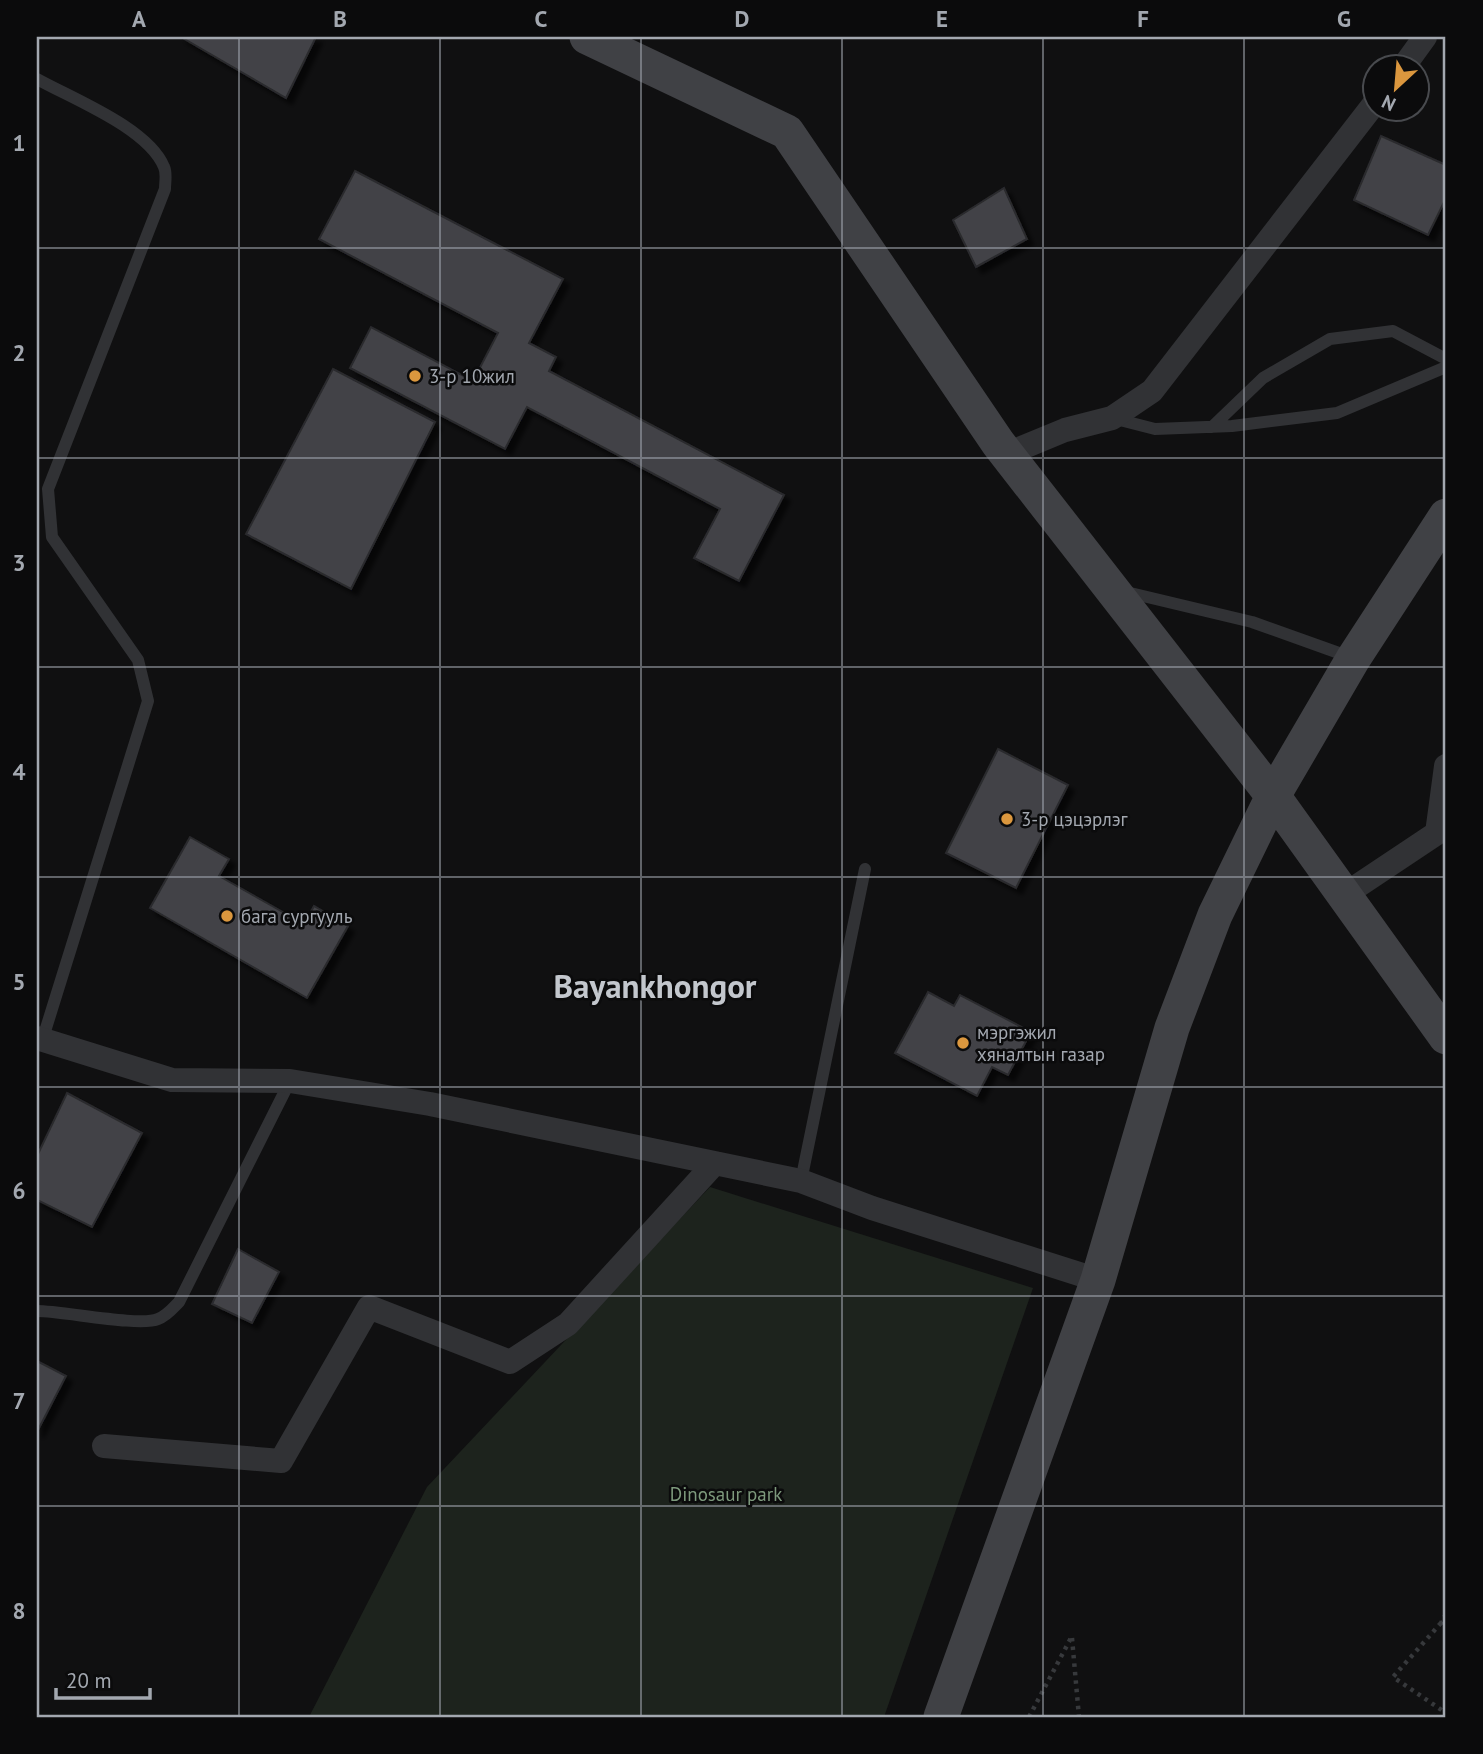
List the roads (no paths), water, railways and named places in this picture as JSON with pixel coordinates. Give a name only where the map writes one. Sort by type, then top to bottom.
[{"type":"street","points":[[587,37],[787,132],[1007,454],[1273,796],[1446,1037]]},
{"type":"street","points":[[1414,52],[1425,37]]},
{"type":"street","points":[[1007,454],[1065,430],[1112,418],[1152,391],[1360,122]]},
{"type":"street","points":[[941,1717],[1098,1280],[1177,1016],[1215,915],[1273,796],[1353,659],[1446,516]]},
{"type":"street","points":[[1344,895],[1442,830],[1446,766]]},
{"type":"street","points":[[39,1040],[172,1080],[290,1081],[430,1104],[801,1181],[873,1208],[1098,1280]]},
{"type":"street","points":[[104,1446],[281,1461],[369,1307],[510,1362],[568,1324],[715,1163]]},
{"type":"lane","points":[[37,79],[128,128],[149,146],[165,168],[165,189],[158,211],[42,486],[52,537],[138,660],[148,701],[39,1040]]},
{"type":"lane","points":[[1212,427],[1263,378],[1330,339],[1393,331],[1446,359]]},
{"type":"lane","points":[[1112,418],[1155,429],[1212,427],[1337,414],[1446,367]]},
{"type":"lane","points":[[1111,588],[1252,622],[1353,659]]},
{"type":"lane","points":[[801,1181],[865,869]]},
{"type":"lane","points":[[37,1311],[69,1312],[134,1322],[156,1321],[167,1314],[179,1302],[290,1081]]},
{"type":"place","name":"3-р 10жил","points":[[415,376]]},
{"type":"place","name":"3-р цэцэрлэг","points":[[1007,819]]},
{"type":"place","name":"бага сургууль","points":[[227,916]]},
{"type":"place","name":"мэргэжил хяналтын газар","points":[[963,1043]]},
{"type":"district","name":"Bayankhongor","points":[[655,985]]},
{"type":"park label","name":"Dinosaur park","points":[[726,1494]]}]
